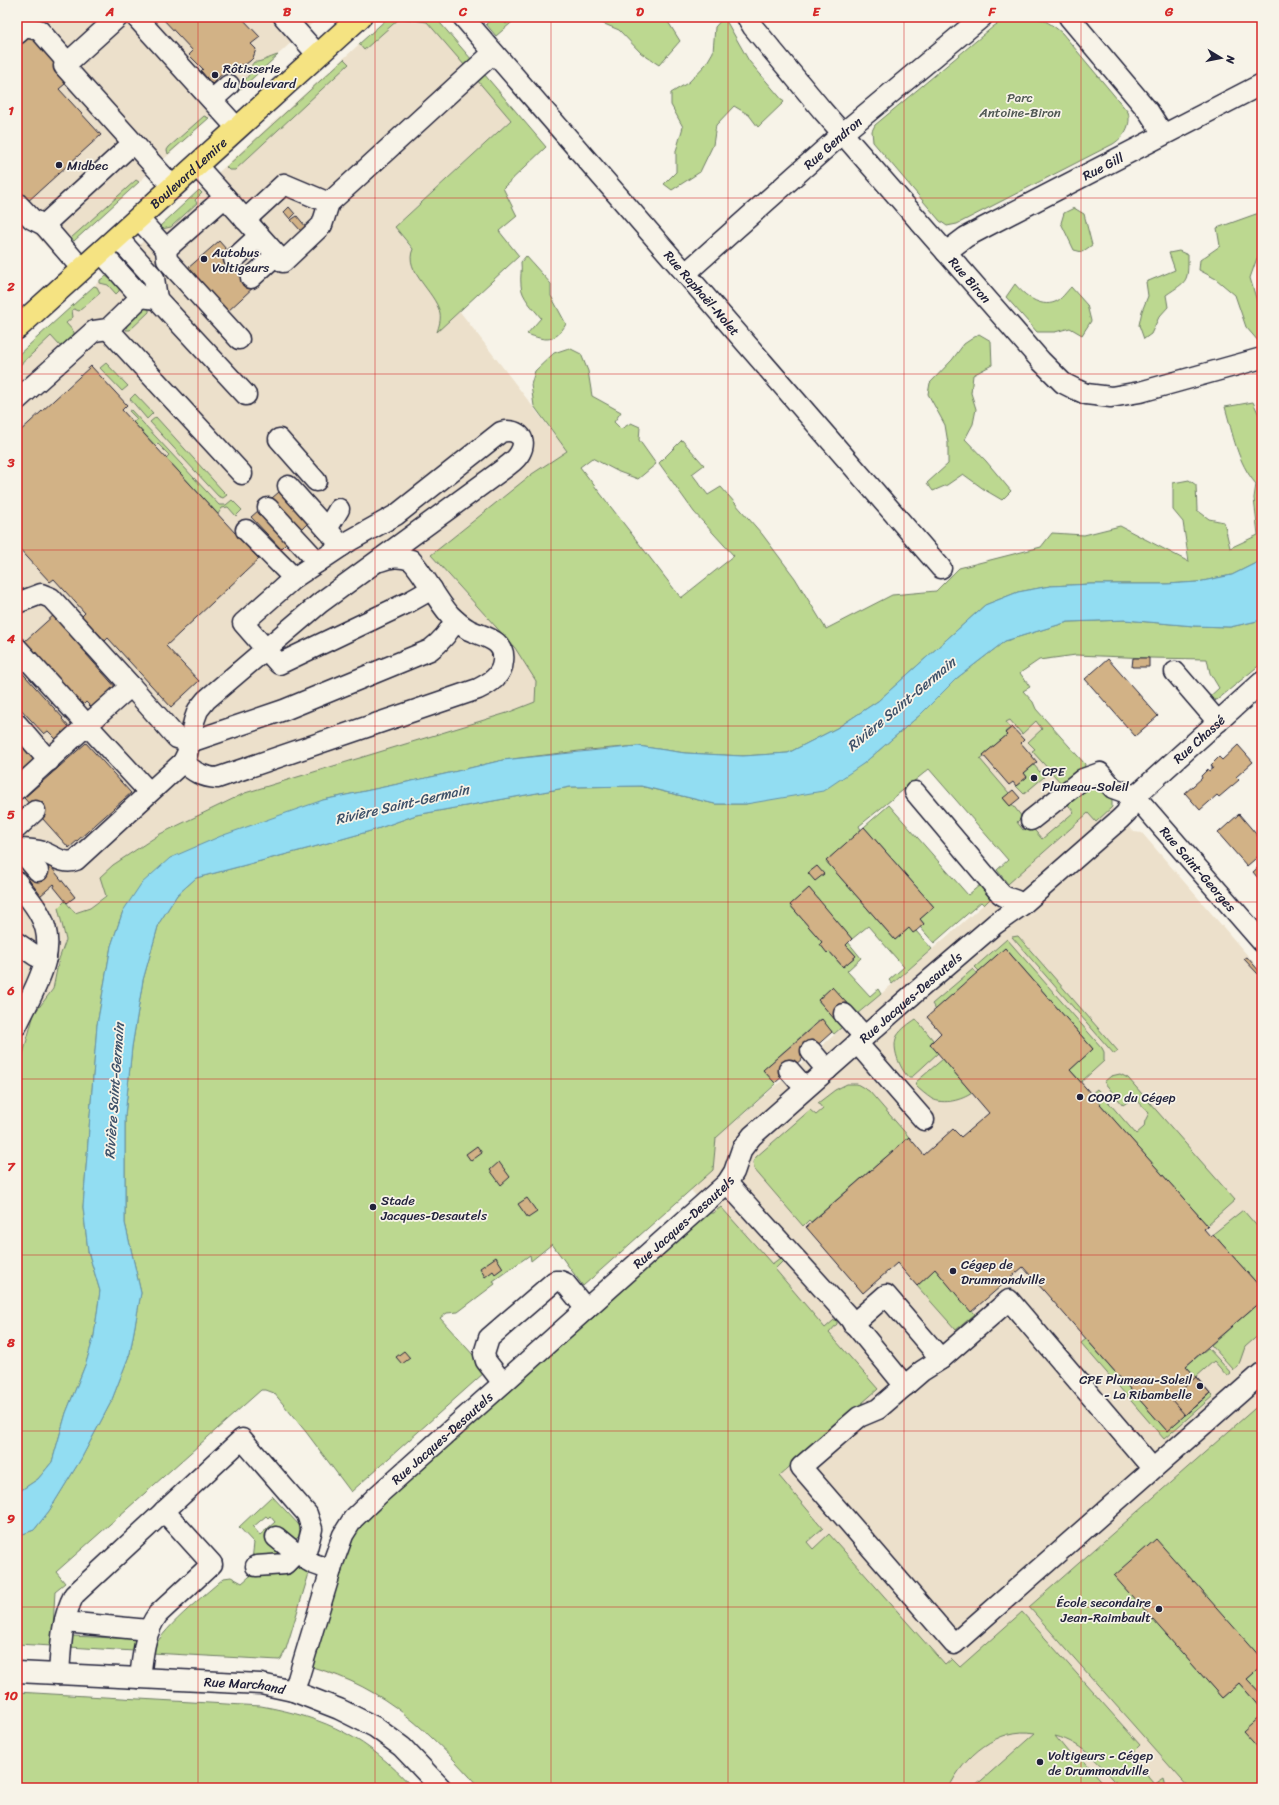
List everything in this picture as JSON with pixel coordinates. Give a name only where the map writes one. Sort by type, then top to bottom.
[{"type":"main road","name":"Boulevard Lemire","points":[[17,328],[360,17]]},
{"type":"street","points":[[118,17],[64,66],[173,187]]},
{"type":"street","points":[[136,17],[237,128]]},
{"type":"street","points":[[284,17],[318,55]]},
{"type":"street","name":"Rue Biron","points":[[747,17],[753,27],[843,133],[1053,374],[1063,383],[1086,394],[1111,397],[1125,396],[1262,358]]},
{"type":"street","name":"Rue Gendron","points":[[686,273],[843,133],[982,17]]},
{"type":"street","points":[[1069,17],[1148,112],[1164,134]]},
{"type":"street","name":"Rue Raphaël-Nolet","points":[[473,21],[492,53],[686,273],[942,568]]},
{"type":"street","points":[[17,34],[25,27],[39,30],[68,63]]},
{"type":"street","points":[[196,165],[283,262],[322,225],[329,203],[492,53]]},
{"type":"street","name":"Rue Gill","points":[[946,252],[966,237],[1262,84]]},
{"type":"street","points":[[212,100],[229,85]]},
{"type":"street","points":[[44,225],[133,143]]},
{"type":"street","points":[[245,220],[284,184],[329,203]]},
{"type":"street","points":[[166,249],[225,197]]},
{"type":"street","points":[[17,203],[32,219],[44,225],[82,268]]},
{"type":"street","points":[[138,218],[166,249],[167,260],[239,340]]},
{"type":"street","points":[[17,400],[94,331],[108,329],[149,298],[154,278],[117,237]]},
{"type":"street","points":[[243,268],[268,245]]},
{"type":"street","points":[[101,252],[246,395]]},
{"type":"street","points":[[108,329],[242,474]]},
{"type":"street","points":[[18,849],[33,850],[64,862],[76,860],[183,762],[187,754],[194,721],[198,710],[206,700],[266,650],[320,603],[506,467],[521,452],[523,443],[521,436],[509,430],[500,432],[396,515],[342,546],[294,578],[243,623],[266,650],[279,664],[409,602],[432,589]]},
{"type":"street","points":[[279,439],[316,481]]},
{"type":"street","points":[[288,486],[342,546]]},
{"type":"street","points":[[268,508],[318,562]]},
{"type":"street","points":[[327,529],[339,509]]},
{"type":"street","points":[[246,530],[294,578]]},
{"type":"street","points":[[183,762],[195,773],[206,778],[217,778],[478,689],[498,676],[503,666],[504,655],[502,648],[490,639],[467,629],[455,620],[449,614],[411,560],[402,557],[391,557],[376,562]]},
{"type":"street","points":[[17,603],[41,594],[51,598],[178,738],[190,742],[284,710],[430,650],[441,642],[450,631],[455,620]]},
{"type":"street","points":[[17,648],[88,725],[103,752],[149,792]]},
{"type":"street","points":[[1175,672],[1218,722]]},
{"type":"street","name":"Rue Chassé","points":[[1135,796],[1262,682]]},
{"type":"street","points":[[17,789],[131,686]]},
{"type":"street","points":[[17,724],[49,761]]},
{"type":"street","points":[[1032,820],[1083,779],[1100,773],[1113,788],[1135,796]]},
{"type":"street","points":[[915,792],[1001,894],[1007,899],[1018,901],[1022,905]]},
{"type":"street","name":"Rue Jacques-Desautels","points":[[293,1691],[343,1535],[353,1520],[378,1495],[727,1183],[731,1178],[746,1142],[860,1040],[995,924],[1022,905],[1127,812],[1131,800],[1135,796]]},
{"type":"street","name":"Rue Saint-Georges","points":[[1135,796],[1262,942]]},
{"type":"street","points":[[17,828],[35,811]]},
{"type":"street","points":[[18,849],[38,871]]},
{"type":"street","points":[[17,882],[41,915],[46,928],[48,940],[46,958],[37,985],[19,1014]]},
{"type":"street","points":[[17,943],[36,956],[46,958]]},
{"type":"street","points":[[844,1014],[860,1040],[924,1120]]},
{"type":"street","points":[[811,1051],[826,1070]]},
{"type":"street","points":[[789,1070],[805,1088]]},
{"type":"street","points":[[727,1183],[854,1324],[905,1386]]},
{"type":"street","points":[[503,1383],[486,1361],[484,1354],[489,1338],[555,1281],[560,1280],[565,1283],[586,1309]]},
{"type":"street","points":[[854,1324],[886,1295],[942,1359]]},
{"type":"street","points":[[1153,1469],[1009,1300],[942,1359],[922,1371],[878,1409],[859,1417],[801,1467],[954,1644],[1153,1469],[1262,1373]]},
{"type":"street","points":[[59,1674],[64,1622],[71,1601],[78,1591],[242,1439],[307,1514],[312,1529],[299,1552],[285,1564],[256,1566]]},
{"type":"street","points":[[140,1678],[148,1630],[158,1614],[212,1564],[164,1511]]},
{"type":"street","points":[[276,1537],[306,1556],[309,1562],[331,1570]]},
{"type":"street","points":[[64,1622],[148,1630]]},
{"type":"street","name":"Rue Marchand","points":[[17,1672],[261,1684],[293,1691],[375,1727],[402,1747],[441,1788]]},
{"type":"shaded area","points":[[20,17],[319,17],[139,182],[55,256],[17,214],[17,20]]},
{"type":"shaded area","points":[[389,17],[435,17],[511,120],[395,227],[567,451],[431,555],[515,648],[536,681],[535,702],[507,713],[245,793],[160,834],[113,865],[106,895],[90,908],[75,913],[59,959],[53,989],[34,1014],[17,1076],[17,356]]},
{"type":"shaded area","name":"Cégep de Drummondville","points":[[1021,693],[1112,795],[1112,807],[1134,832],[1142,833],[1262,972],[1262,1788],[480,1788],[444,1749],[398,1707],[356,1684],[312,1667],[342,1570],[371,1513],[709,1213],[691,1190],[713,1170],[716,1138],[1038,857],[949,754]]},
{"type":"green space","points":[[389,17],[435,17],[472,60],[465,66],[427,22],[400,18],[364,50],[359,44]]},
{"type":"green space","points":[[494,17],[499,17],[506,24],[513,17],[518,17],[496,36],[486,24]]},
{"type":"green space","points":[[598,17],[665,17],[680,41],[659,65],[641,53],[619,30],[602,23]]},
{"type":"green space","points":[[724,17],[749,61],[784,102],[758,127],[749,115],[734,106],[716,125],[713,145],[700,172],[672,190],[664,184],[676,172],[676,151],[683,127],[671,105],[671,93],[689,82],[706,64],[713,52],[715,27]]},
{"type":"green space","name":"Parc Antoine-Biron","points":[[1009,17],[1037,18],[1049,23],[1062,33],[1128,112],[1128,126],[1121,138],[1113,144],[957,224],[947,226],[940,221],[873,142],[872,131],[875,125],[994,26]]},
{"type":"green space","points":[[278,55],[232,96],[231,94],[250,74],[251,66],[254,62],[262,61]]},
{"type":"green space","points":[[344,59],[349,64],[235,170],[229,170],[226,167]]},
{"type":"green space","points":[[484,74],[546,147],[503,188],[517,216],[499,231],[519,256],[437,332],[440,323],[440,313],[437,305],[412,265],[411,257],[413,249],[395,227],[511,120],[477,80]]},
{"type":"green space","points":[[204,116],[209,118],[168,154],[167,150],[169,147]]},
{"type":"green space","points":[[136,180],[139,182],[74,241],[71,238]]},
{"type":"green space","points":[[199,190],[202,193],[195,200],[197,203],[171,227],[162,229],[159,227]]},
{"type":"green space","points":[[1074,208],[1084,214],[1092,245],[1082,252],[1074,250],[1061,223],[1064,213]]},
{"type":"green space","points":[[1256,214],[1262,214],[1262,256],[1257,258],[1250,278],[1262,318],[1262,341],[1259,342],[1246,327],[1235,295],[1216,279],[1199,270],[1200,260],[1220,246],[1217,228]]},
{"type":"green space","points":[[1179,251],[1188,255],[1187,276],[1183,283],[1166,295],[1168,307],[1159,317],[1151,334],[1144,339],[1139,325],[1142,311],[1148,296],[1146,282],[1175,270],[1169,253]]},
{"type":"green space","points":[[526,256],[551,284],[551,296],[566,324],[558,335],[550,339],[527,334],[541,318],[528,303],[523,294],[521,282],[521,262]]},
{"type":"green space","points":[[106,276],[120,287],[116,294],[108,285],[100,283],[100,280]]},
{"type":"green space","points":[[1015,284],[1028,296],[1038,302],[1044,303],[1057,301],[1071,287],[1087,305],[1091,321],[1082,335],[1070,328],[1055,332],[1037,332],[1006,297]]},
{"type":"green space","points":[[94,286],[97,287],[100,293],[79,311],[74,309],[72,310],[73,317],[66,323],[74,332],[74,335],[62,346],[60,346],[51,336],[17,368],[17,356]]},
{"type":"green space","points":[[145,308],[149,308],[149,312],[130,330],[126,330],[127,325]]},
{"type":"green space","points":[[979,334],[991,341],[992,365],[973,375],[971,393],[976,409],[973,424],[965,439],[1011,491],[1002,500],[963,474],[947,485],[933,491],[927,483],[948,464],[948,443],[945,425],[928,394],[930,383],[952,360],[964,344]]},
{"type":"green space","points":[[569,348],[581,354],[588,371],[592,396],[621,412],[614,422],[621,429],[631,423],[640,427],[639,440],[656,464],[638,479],[619,472],[592,458],[580,467],[681,598],[734,556],[694,512],[659,463],[682,440],[704,465],[692,474],[708,495],[721,487],[762,534],[795,578],[826,629],[892,595],[936,591],[959,568],[1041,547],[1052,533],[1084,535],[1120,526],[1189,562],[1183,522],[1173,510],[1173,483],[1189,480],[1196,485],[1197,510],[1209,519],[1224,522],[1230,548],[1258,535],[1254,498],[1256,484],[1240,457],[1225,407],[1253,402],[1260,417],[1262,426],[1262,560],[1232,575],[1198,582],[1050,586],[1018,592],[985,605],[878,701],[837,728],[788,753],[743,756],[685,753],[638,746],[588,750],[503,760],[323,800],[123,911],[111,946],[97,1025],[83,1207],[88,1251],[100,1291],[94,1336],[86,1363],[66,1413],[52,1462],[38,1479],[17,1493],[17,1076],[34,1014],[53,989],[59,959],[66,940],[58,908],[65,901],[75,913],[90,908],[106,896],[100,877],[113,865],[160,834],[245,793],[507,713],[535,702],[536,681],[515,648],[431,555],[532,474],[567,451],[534,406],[531,385],[535,371],[554,353]]},
{"type":"green space","points":[[106,363],[128,386],[122,391],[100,368]]},
{"type":"green space","points":[[135,394],[153,413],[147,419],[130,399]]},
{"type":"green space","points":[[131,410],[219,505],[226,505],[232,500],[242,510],[236,516],[228,507],[222,508],[218,514],[166,458],[169,455],[157,443],[155,445],[133,422],[137,419],[129,411]]},
{"type":"green space","points":[[156,417],[227,495],[223,498],[218,496],[150,422]]},
{"type":"green space","points":[[1125,620],[1194,626],[1230,627],[1262,620],[1262,663],[1217,700],[1207,699],[1219,688],[1210,673],[1207,659],[1076,655],[1039,660],[1020,673],[1030,687],[1023,691],[1033,702],[1036,709],[1085,764],[1084,771],[1079,772],[1061,783],[1032,751],[1035,749],[1028,742],[1042,729],[1036,721],[1022,734],[1010,720],[1006,722],[1010,728],[1005,732],[1007,735],[980,759],[1009,793],[1004,799],[1010,806],[1012,804],[1022,817],[1017,822],[1023,830],[1030,825],[1042,839],[1074,812],[1065,801],[1090,783],[1103,785],[1112,795],[1112,807],[1096,822],[1088,813],[1008,884],[997,870],[1008,860],[929,769],[859,826],[861,830],[826,861],[895,940],[909,928],[916,931],[932,949],[892,984],[889,980],[904,967],[868,926],[852,939],[809,889],[790,905],[822,942],[820,944],[827,952],[829,951],[843,967],[856,956],[846,945],[848,942],[861,958],[847,971],[870,996],[878,989],[881,994],[857,1014],[832,988],[818,1000],[842,1027],[834,1034],[821,1019],[763,1070],[776,1084],[716,1138],[713,1170],[583,1286],[552,1244],[531,1261],[530,1255],[493,1281],[495,1284],[458,1312],[447,1313],[440,1318],[474,1356],[485,1372],[351,1492],[306,1432],[274,1393],[261,1390],[56,1572],[65,1583],[55,1591],[52,1646],[17,1644],[17,1536],[34,1530],[49,1511],[81,1459],[111,1402],[130,1353],[141,1293],[125,1223],[125,1116],[132,1047],[143,980],[159,923],[177,895],[196,878],[374,830],[416,815],[570,787],[640,786],[715,804],[746,804],[863,764],[921,714],[957,678],[1005,641],[1068,622]]},
{"type":"green space","points":[[1034,765],[1044,777],[1024,794],[1016,786],[1027,777],[1024,773]]},
{"type":"green space","points":[[889,805],[968,895],[980,885],[990,899],[984,905],[981,902],[934,943],[920,927],[924,924],[920,919],[934,907],[864,827]]},
{"type":"green space","points":[[1018,936],[1118,1051],[1114,1054],[1012,937]]},
{"type":"green space","points":[[1007,939],[1102,1048],[1104,1052],[1104,1061],[1081,1082],[1070,1070],[1093,1049],[1006,949],[979,971],[975,967]]},
{"type":"green space","points":[[973,969],[977,974],[936,1010],[932,1004]]},
{"type":"green space","points":[[916,1019],[933,1040],[930,1044],[938,1053],[912,1077],[908,1077],[897,1058],[895,1041],[901,1031]]},
{"type":"green space","points":[[943,1059],[972,1093],[958,1100],[942,1102],[932,1099],[915,1085],[916,1082]]},
{"type":"green space","points":[[1120,1074],[1128,1078],[1235,1200],[1207,1225],[1091,1094],[1097,1089],[1136,1134],[1144,1127],[1149,1113],[1136,1099],[1123,1105],[1104,1082],[1111,1076]]},
{"type":"green space","points":[[847,1084],[857,1084],[869,1091],[909,1137],[811,1222],[809,1220],[803,1226],[754,1169],[753,1162],[756,1157],[810,1110],[816,1115],[823,1109],[818,1103],[835,1090]]},
{"type":"green space","points":[[721,1207],[772,1264],[780,1258],[783,1258],[783,1261],[775,1269],[825,1328],[834,1320],[837,1320],[837,1324],[829,1333],[878,1389],[779,1476],[823,1528],[807,1542],[813,1549],[829,1534],[945,1665],[952,1659],[960,1667],[1022,1612],[1140,1745],[1130,1755],[1155,1784],[1164,1778],[1166,1788],[1121,1788],[1084,1750],[1065,1739],[1055,1736],[1073,1758],[1078,1754],[1108,1788],[973,1788],[1035,1733],[1022,1732],[1008,1734],[984,1746],[963,1765],[949,1788],[480,1788],[425,1731],[385,1700],[363,1687],[339,1676],[312,1667],[347,1552],[358,1528],[371,1513],[709,1213],[713,1213]]},
{"type":"green space","points":[[1243,1210],[1262,1232],[1262,1289],[1213,1234]]},
{"type":"green space","points":[[935,1269],[975,1314],[956,1330],[917,1286]]},
{"type":"green space","points":[[1262,1300],[1262,1332],[1245,1347],[1238,1367],[1234,1370],[1211,1345]]},
{"type":"green space","points":[[1086,1339],[1167,1431],[1210,1393],[1213,1396],[1164,1439],[1081,1343]]},
{"type":"green space","points":[[1208,1348],[1231,1373],[1227,1376],[1214,1361],[1196,1377],[1186,1366]]},
{"type":"green space","name":"École secondaire Jean-Raimbault","points":[[1262,1402],[1262,1659],[1115,1576],[1222,1698],[1239,1683],[1262,1709],[1262,1715],[1244,1732],[1262,1753],[1262,1788],[1189,1788],[1029,1607]]},
{"type":"green space","points":[[272,1496],[300,1526],[299,1536],[295,1540],[286,1537],[280,1558],[252,1560],[254,1543],[239,1527]],"holes":[[[266,1516],[268,1518],[270,1516],[275,1522],[260,1535],[253,1527]]]},
{"type":"green space","points":[[299,1566],[310,1570],[286,1649],[281,1659],[152,1653],[156,1644],[172,1624],[224,1578],[231,1577],[242,1583],[256,1571],[278,1571],[290,1573]]},
{"type":"green space","points":[[71,1636],[135,1639],[134,1651],[69,1647]]},
{"type":"green space","points":[[1262,1666],[1262,1695],[1247,1679]]},
{"type":"green space","points":[[17,1692],[261,1706],[285,1711],[326,1724],[363,1743],[380,1756],[413,1788],[17,1788]]},
{"type":"water","name":"Rivière Saint-Germain","points":[[1262,560],[1262,620],[1230,627],[1194,626],[1125,620],[1068,622],[1005,641],[957,678],[921,714],[863,764],[823,791],[746,804],[715,804],[641,786],[570,787],[416,815],[374,830],[196,878],[177,895],[159,923],[143,980],[132,1047],[125,1116],[125,1223],[141,1293],[130,1353],[111,1402],[81,1459],[49,1511],[34,1530],[17,1536],[17,1493],[38,1479],[52,1462],[66,1413],[86,1363],[94,1336],[100,1291],[88,1251],[83,1207],[97,1025],[111,946],[123,911],[141,884],[170,858],[221,836],[323,800],[503,760],[638,746],[685,753],[743,756],[788,753],[837,728],[878,701],[985,605],[1018,592],[1050,586],[1198,582],[1232,575]]},
{"type":"building","points":[[161,17],[241,17],[260,37],[251,44],[256,49],[253,58],[250,61],[246,64],[237,66],[234,63],[212,84],[201,71],[203,69],[189,55],[193,51]]},
{"type":"building","points":[[30,34],[71,79],[59,89],[101,135],[26,203],[17,194],[17,46]]},
{"type":"building","points":[[289,207],[295,214],[290,219],[284,212]]},
{"type":"building","points":[[297,216],[306,227],[301,231],[291,220]]},
{"type":"building","points":[[219,241],[257,284],[226,313],[187,269]]},
{"type":"building","points":[[91,366],[127,405],[122,410],[259,559],[166,646],[199,681],[171,707],[108,638],[105,641],[82,616],[85,613],[54,579],[50,582],[17,546],[17,434]]},
{"type":"building","points":[[279,492],[308,523],[301,530],[272,498]]},
{"type":"building","points":[[259,510],[288,542],[281,549],[251,517]]},
{"type":"building","points":[[55,614],[89,652],[86,654],[118,690],[95,711],[86,702],[83,705],[25,641]]},
{"type":"building","points":[[1133,658],[1149,658],[1149,667],[1132,667]]},
{"type":"building","points":[[1108,659],[1158,716],[1135,736],[1085,679]]},
{"type":"building","points":[[17,667],[63,718],[62,719],[70,728],[57,740],[48,731],[44,734],[17,705]]},
{"type":"building","points":[[1012,727],[1024,740],[1021,743],[1037,762],[1024,773],[1027,777],[1016,786],[1013,782],[1009,785],[983,755],[1007,735],[1005,733]]},
{"type":"building","points":[[17,741],[34,760],[17,775]]},
{"type":"building","points":[[86,743],[131,793],[69,848],[24,798]]},
{"type":"building","points":[[1238,745],[1253,762],[1236,777],[1239,780],[1219,797],[1217,795],[1200,810],[1185,793],[1202,778],[1201,776],[1208,769],[1209,771],[1213,768],[1211,765],[1219,757],[1222,760]]},
{"type":"building","points":[[1013,790],[1020,798],[1010,806],[1003,798]]},
{"type":"building","points":[[1239,814],[1262,841],[1262,853],[1247,866],[1218,833]]},
{"type":"building","points":[[864,827],[934,907],[920,919],[924,924],[916,931],[913,933],[909,928],[895,940],[826,861]]},
{"type":"building","points":[[48,863],[75,897],[67,903],[54,887],[54,884],[40,896],[27,880]]},
{"type":"building","points":[[1262,864],[1262,883],[1253,872]]},
{"type":"building","points":[[817,866],[824,874],[815,881],[808,873]]},
{"type":"building","points":[[809,888],[852,939],[846,945],[856,956],[843,967],[829,951],[827,953],[820,944],[822,942],[790,905]]},
{"type":"building","points":[[1005,948],[1093,1049],[1070,1070],[1208,1226],[1204,1229],[1210,1236],[1213,1234],[1262,1289],[1262,1300],[1186,1366],[1210,1393],[1167,1431],[1023,1267],[971,1312],[935,1269],[917,1286],[897,1263],[863,1293],[806,1227],[909,1137],[924,1155],[953,1129],[961,1137],[989,1113],[930,1044],[941,1033],[927,1017]]},
{"type":"building","points":[[1247,957],[1260,972],[1258,974],[1244,959]]},
{"type":"building","points":[[832,987],[851,1008],[836,1021],[818,1000]]},
{"type":"building","points":[[822,1019],[832,1032],[775,1083],[763,1070]]},
{"type":"building","points":[[477,1146],[482,1153],[471,1161],[466,1154]]},
{"type":"building","points":[[499,1162],[510,1177],[501,1185],[490,1170]]},
{"type":"building","points":[[527,1198],[537,1212],[528,1218],[518,1204]]},
{"type":"building","points":[[496,1257],[503,1268],[495,1274],[493,1271],[485,1277],[480,1268]]},
{"type":"building","points":[[404,1351],[410,1358],[402,1364],[396,1357]]},
{"type":"building","name":"CPE Plumeau-Soleil - La Ribambelle","points":[[1196,1377],[1210,1393],[1185,1415],[1171,1399]]},
{"type":"building","points":[[1156,1539],[1262,1659],[1262,1666],[1247,1679],[1262,1695],[1262,1709],[1239,1683],[1222,1698],[1114,1576]]},
{"type":"building","points":[[1262,1715],[1262,1753],[1243,1732]]},
{"type":"place","name":"Rôtisserie du boulevard","points":[[215,75]]},
{"type":"place","name":"Midbec","points":[[59,165]]},
{"type":"place","name":"Autobus Voltigeurs","points":[[204,259]]},
{"type":"place","name":"CPE Plumeau-Soleil","points":[[1034,778]]},
{"type":"place","name":"COOP du Cégep","points":[[1080,1097]]},
{"type":"place","name":"Stade Jacques-Desautels","points":[[373,1207]]},
{"type":"place","name":"Cégep de Drummondville","points":[[953,1271]]},
{"type":"place","name":"CPE Plumeau-Soleil - La Ribambelle","points":[[1200,1386]]},
{"type":"place","name":"École secondaire Jean-Raimbault","points":[[1159,1609]]},
{"type":"place","name":"Voltigeurs - Cégep de Drummondville","points":[[1040,1762]]}]
